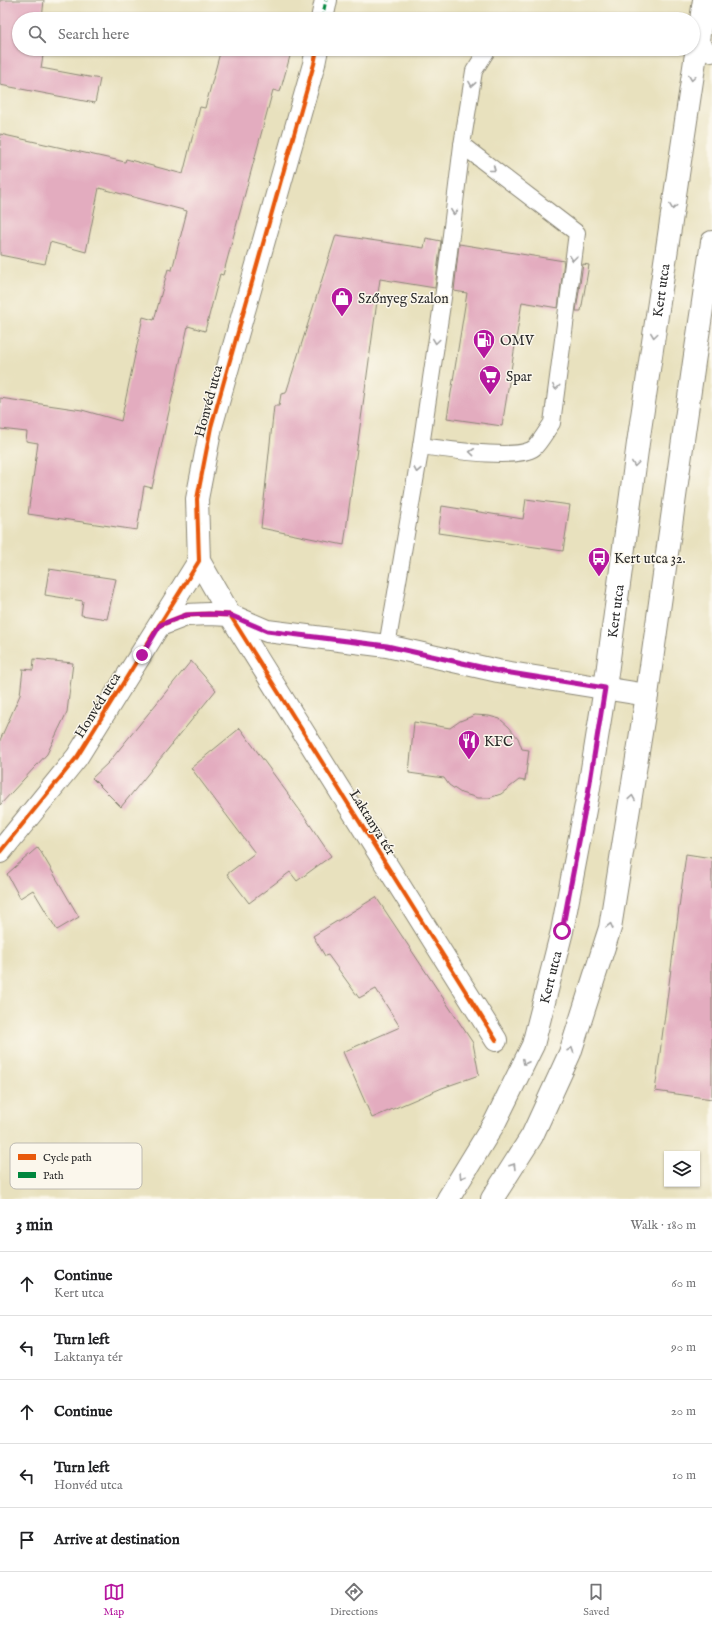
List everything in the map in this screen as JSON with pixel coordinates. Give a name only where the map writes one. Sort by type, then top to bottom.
[{"type":"main road","points":[[323,12],[326,0]]},
{"type":"main road","name":"Kert utca","points":[[701,44],[704,0]]},
{"type":"main road","name":"Honvéd utca","points":[[0,852],[77,757],[199,561],[197,499],[211,427],[315,56]]},
{"type":"main road","name":"Kert utca","points":[[448,1199],[495,1122],[533,1045],[562,931],[588,794],[605,688],[638,443],[699,56]]},
{"type":"main road","points":[[492,1199],[532,1136],[570,1053],[610,928],[648,695],[712,242]]},
{"type":"main road","name":"Laktanya tér","points":[[199,561],[230,615],[496,1040]]},
{"type":"main road","points":[[160,625],[186,615],[230,615],[267,631],[387,646],[498,671],[648,695]]},
{"type":"lane","points":[[387,646],[421,446],[445,284],[462,145],[474,71],[484,56]]},
{"type":"lane","points":[[421,446],[476,453],[511,454],[533,448],[552,423],[577,233],[462,145]]},
{"type":"building","points":[[0,0],[44,0],[43,12],[12,12],[12,56],[43,56],[41,68],[100,79],[95,103],[0,85]]},
{"type":"building","points":[[219,56],[290,56],[280,92],[273,90],[223,275],[220,274],[205,331],[188,326],[152,488],[144,486],[137,530],[28,514],[38,443],[26,441],[27,432],[0,429],[0,398],[82,410],[121,421],[143,317],[154,320],[168,269],[172,270],[187,211],[99,188],[86,252],[50,242],[45,264],[0,255],[0,134],[125,162],[126,159],[183,174],[200,107],[205,108]]},
{"type":"building","name":"Szőnyeg Szalon","points":[[336,235],[424,248],[426,238],[441,241],[435,288],[380,279],[344,545],[261,528],[274,406],[279,406],[281,394],[286,393]]},
{"type":"building","points":[[459,244],[564,261],[558,308],[522,302],[502,426],[447,418],[467,293],[454,291]]},
{"type":"building","points":[[583,264],[589,265],[581,311],[576,311]]},
{"type":"building","points":[[526,499],[570,505],[563,551],[438,533],[442,506],[523,519]]},
{"type":"building","points":[[49,569],[116,579],[107,619],[81,615],[83,601],[45,595]]},
{"type":"building","points":[[34,659],[73,663],[67,712],[47,754],[0,805],[0,740],[20,695],[23,669],[33,670]]},
{"type":"building","points":[[191,661],[216,690],[121,807],[92,778],[109,762]]},
{"type":"building","name":"KFC","points":[[475,715],[489,716],[500,719],[518,738],[522,749],[529,750],[525,781],[519,780],[501,794],[489,798],[478,798],[461,793],[449,785],[444,778],[409,773],[414,722],[450,728],[460,721]]},
{"type":"building","points":[[240,728],[331,856],[297,881],[290,872],[249,903],[227,874],[255,853],[191,768]]},
{"type":"building","points":[[38,847],[79,917],[57,930],[33,890],[20,898],[7,874]]},
{"type":"building","points":[[686,854],[712,858],[712,1099],[655,1091]]},
{"type":"building","points":[[376,897],[473,1043],[479,1075],[442,1088],[372,1118],[343,1052],[400,1027],[376,989],[359,998],[328,955],[325,956],[313,936]]},
{"type":"marked path","points":[[323,12],[326,0]]},
{"type":"cycle path","points":[[0,852],[77,757],[199,561],[197,499],[211,427],[316,56]]},
{"type":"cycle path","points":[[160,625],[186,615],[230,615],[496,1040]]},
{"type":"place","name":"Szőnyeg Szalon","points":[[342,318]]},
{"type":"place","name":"OMV","points":[[484,360]]},
{"type":"place","name":"Spar","points":[[490,396]]},
{"type":"place","name":"Kert utca 32.","points":[[599,578]]},
{"type":"place","name":"KFC","points":[[469,760]]},
{"type":"route","points":[[142,655],[160,625],[186,615],[230,615],[267,631],[387,646],[498,671],[605,688],[588,794],[562,931]]}]
